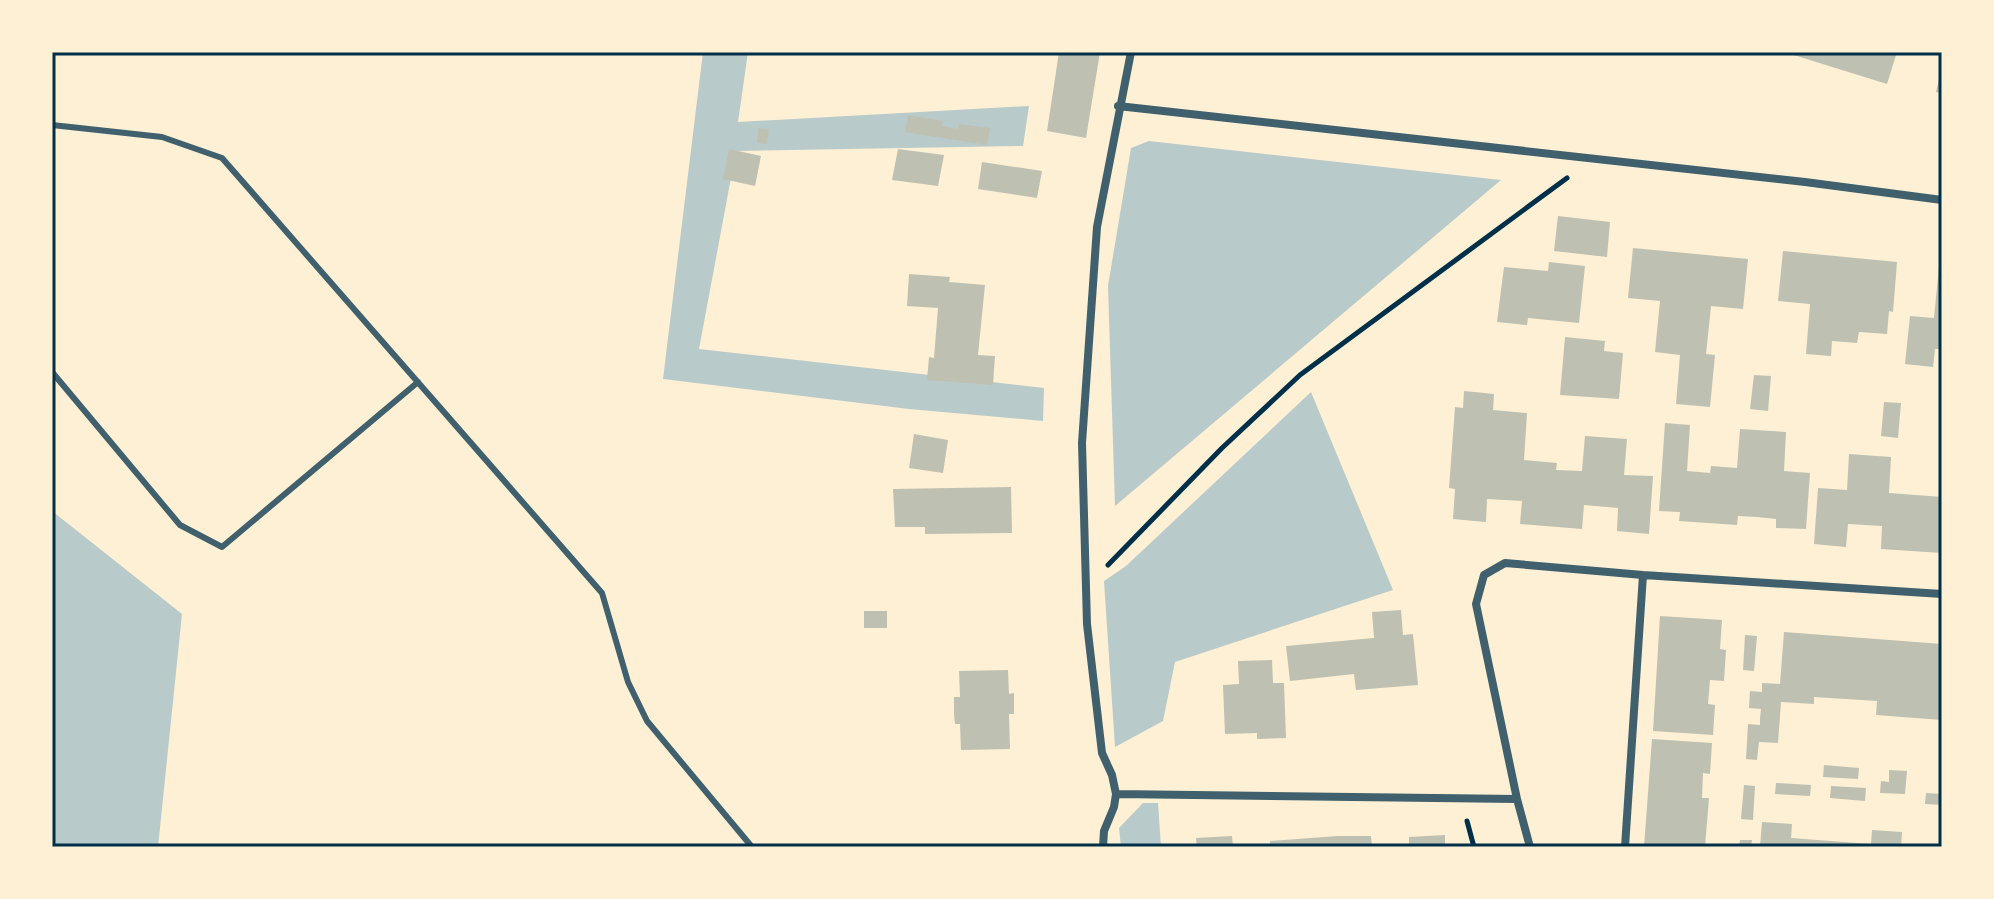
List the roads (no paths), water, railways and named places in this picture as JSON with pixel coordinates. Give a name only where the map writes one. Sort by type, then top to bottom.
[{"type":"street","points":[[1103,847],[1104,831],[1116,794],[1102,753],[1087,624],[1082,443],[1097,227],[1118,106],[1131,52]]},
{"type":"street","points":[[1118,106],[1942,200]]},
{"type":"street","points":[[1530,847],[1476,604],[1484,575],[1505,563],[1942,594]]},
{"type":"street","points":[[1625,847],[1643,575]]},
{"type":"street","points":[[1116,794],[1517,799]]},
{"type":"lane","points":[[52,125],[162,137],[222,158],[602,593],[628,682],[647,721],[752,847]]},
{"type":"lane","points":[[52,372],[180,525],[222,547],[418,382]]}]
